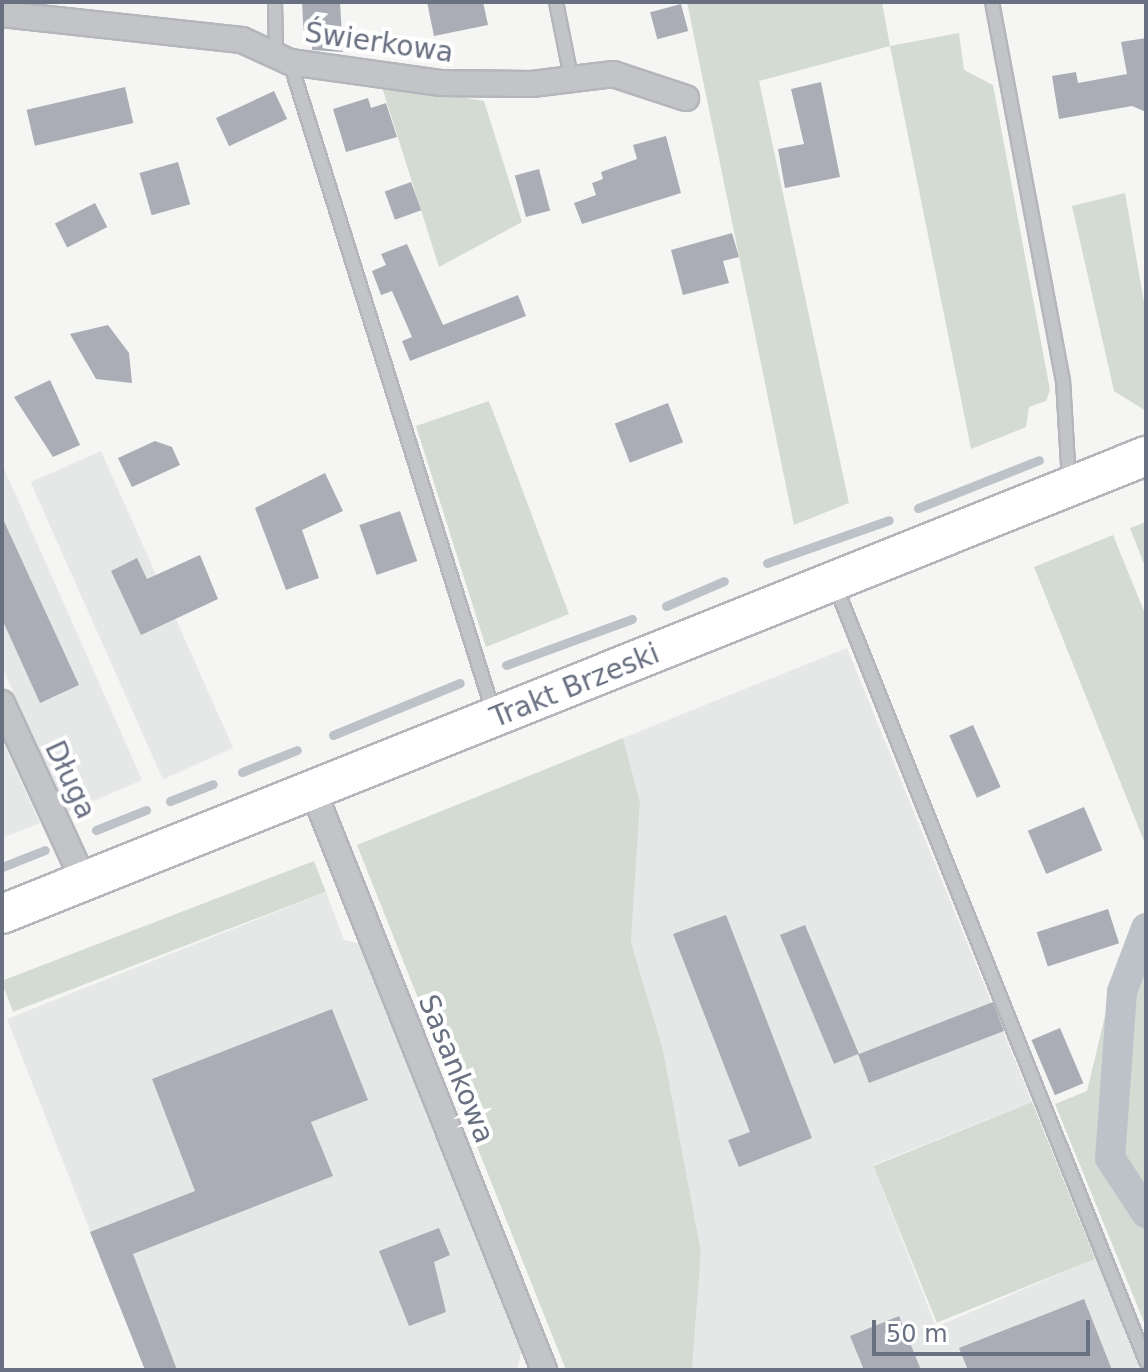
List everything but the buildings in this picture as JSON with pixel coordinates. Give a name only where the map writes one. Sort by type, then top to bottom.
[{"type":"main road","name":"Trakt Brzeski","points":[[2,914],[1146,456]]},
{"type":"street","name":"Świerkowa","points":[[2,14],[64,11],[242,40],[283,57],[489,86],[613,74],[686,98]]},
{"type":"street","name":"Długa","points":[[2,703],[84,881]]},
{"type":"street","name":"Sasankowa","points":[[313,790],[544,1370]]},
{"type":"lane","points":[[275,2],[283,57],[495,718]]},
{"type":"lane","points":[[556,2],[571,77]]},
{"type":"lane","points":[[992,2],[1063,380],[1069,485]]},
{"type":"lane","points":[[834,582],[1146,1361]]},
{"type":"shaded area","points":[[687,2],[882,2],[890,46],[759,81],[849,503],[794,525]]},
{"type":"shaded area","points":[[959,33],[964,70],[993,85],[1050,390],[1046,401],[1029,407],[1026,427],[971,449],[890,46]]},
{"type":"shaded area","points":[[381,84],[484,101],[522,222],[439,267]]},
{"type":"shaded area","points":[[1125,193],[1146,314],[1146,411],[1114,391],[1072,206]]},
{"type":"shaded area","points":[[489,401],[569,614],[486,647],[416,426]]},
{"type":"shaded area","points":[[101,451],[233,748],[163,779],[31,482]]},
{"type":"shaded area","points":[[2,464],[142,780],[68,812],[2,667]]},
{"type":"shaded area","points":[[1146,522],[1146,569],[1130,528]]},
{"type":"shaded area","points":[[1113,535],[1146,616],[1146,846],[1034,567]]},
{"type":"shaded area","points":[[847,648],[1032,1102],[873,1165],[936,1327],[1096,1258],[1140,1370],[692,1370],[701,1252],[663,1050],[631,942],[640,802],[623,738]]},
{"type":"shaded area","points":[[623,738],[640,802],[631,942],[663,1050],[701,1252],[692,1370],[566,1370],[357,845]]},
{"type":"shaded area","points":[[2,740],[40,823],[2,838]]},
{"type":"shaded area","points":[[314,861],[326,892],[13,1012],[2,981]]},
{"type":"shaded area","points":[[326,892],[344,940],[362,944],[427,1100],[523,1345],[517,1370],[145,1370],[7,1019]]},
{"type":"shaded area","points":[[1146,911],[1146,1327],[1055,1104],[1087,1091],[1110,995]]},
{"type":"shaded area","points":[[1032,1102],[1095,1259],[937,1323],[873,1166]]},
{"type":"waterway","points":[[918,508],[1039,460]]},
{"type":"waterway","points":[[767,563],[889,520]]},
{"type":"waterway","points":[[666,606],[724,581]]},
{"type":"waterway","points":[[506,665],[632,619]]},
{"type":"waterway","points":[[333,735],[460,683]]},
{"type":"waterway","points":[[242,772],[297,750]]},
{"type":"waterway","points":[[170,801],[213,784]]},
{"type":"waterway","points":[[96,830],[146,810]]},
{"type":"waterway","points":[[2,867],[45,850]]},
{"type":"waterway","points":[[1146,928],[1122,992],[1110,1158],[1146,1213]]}]
